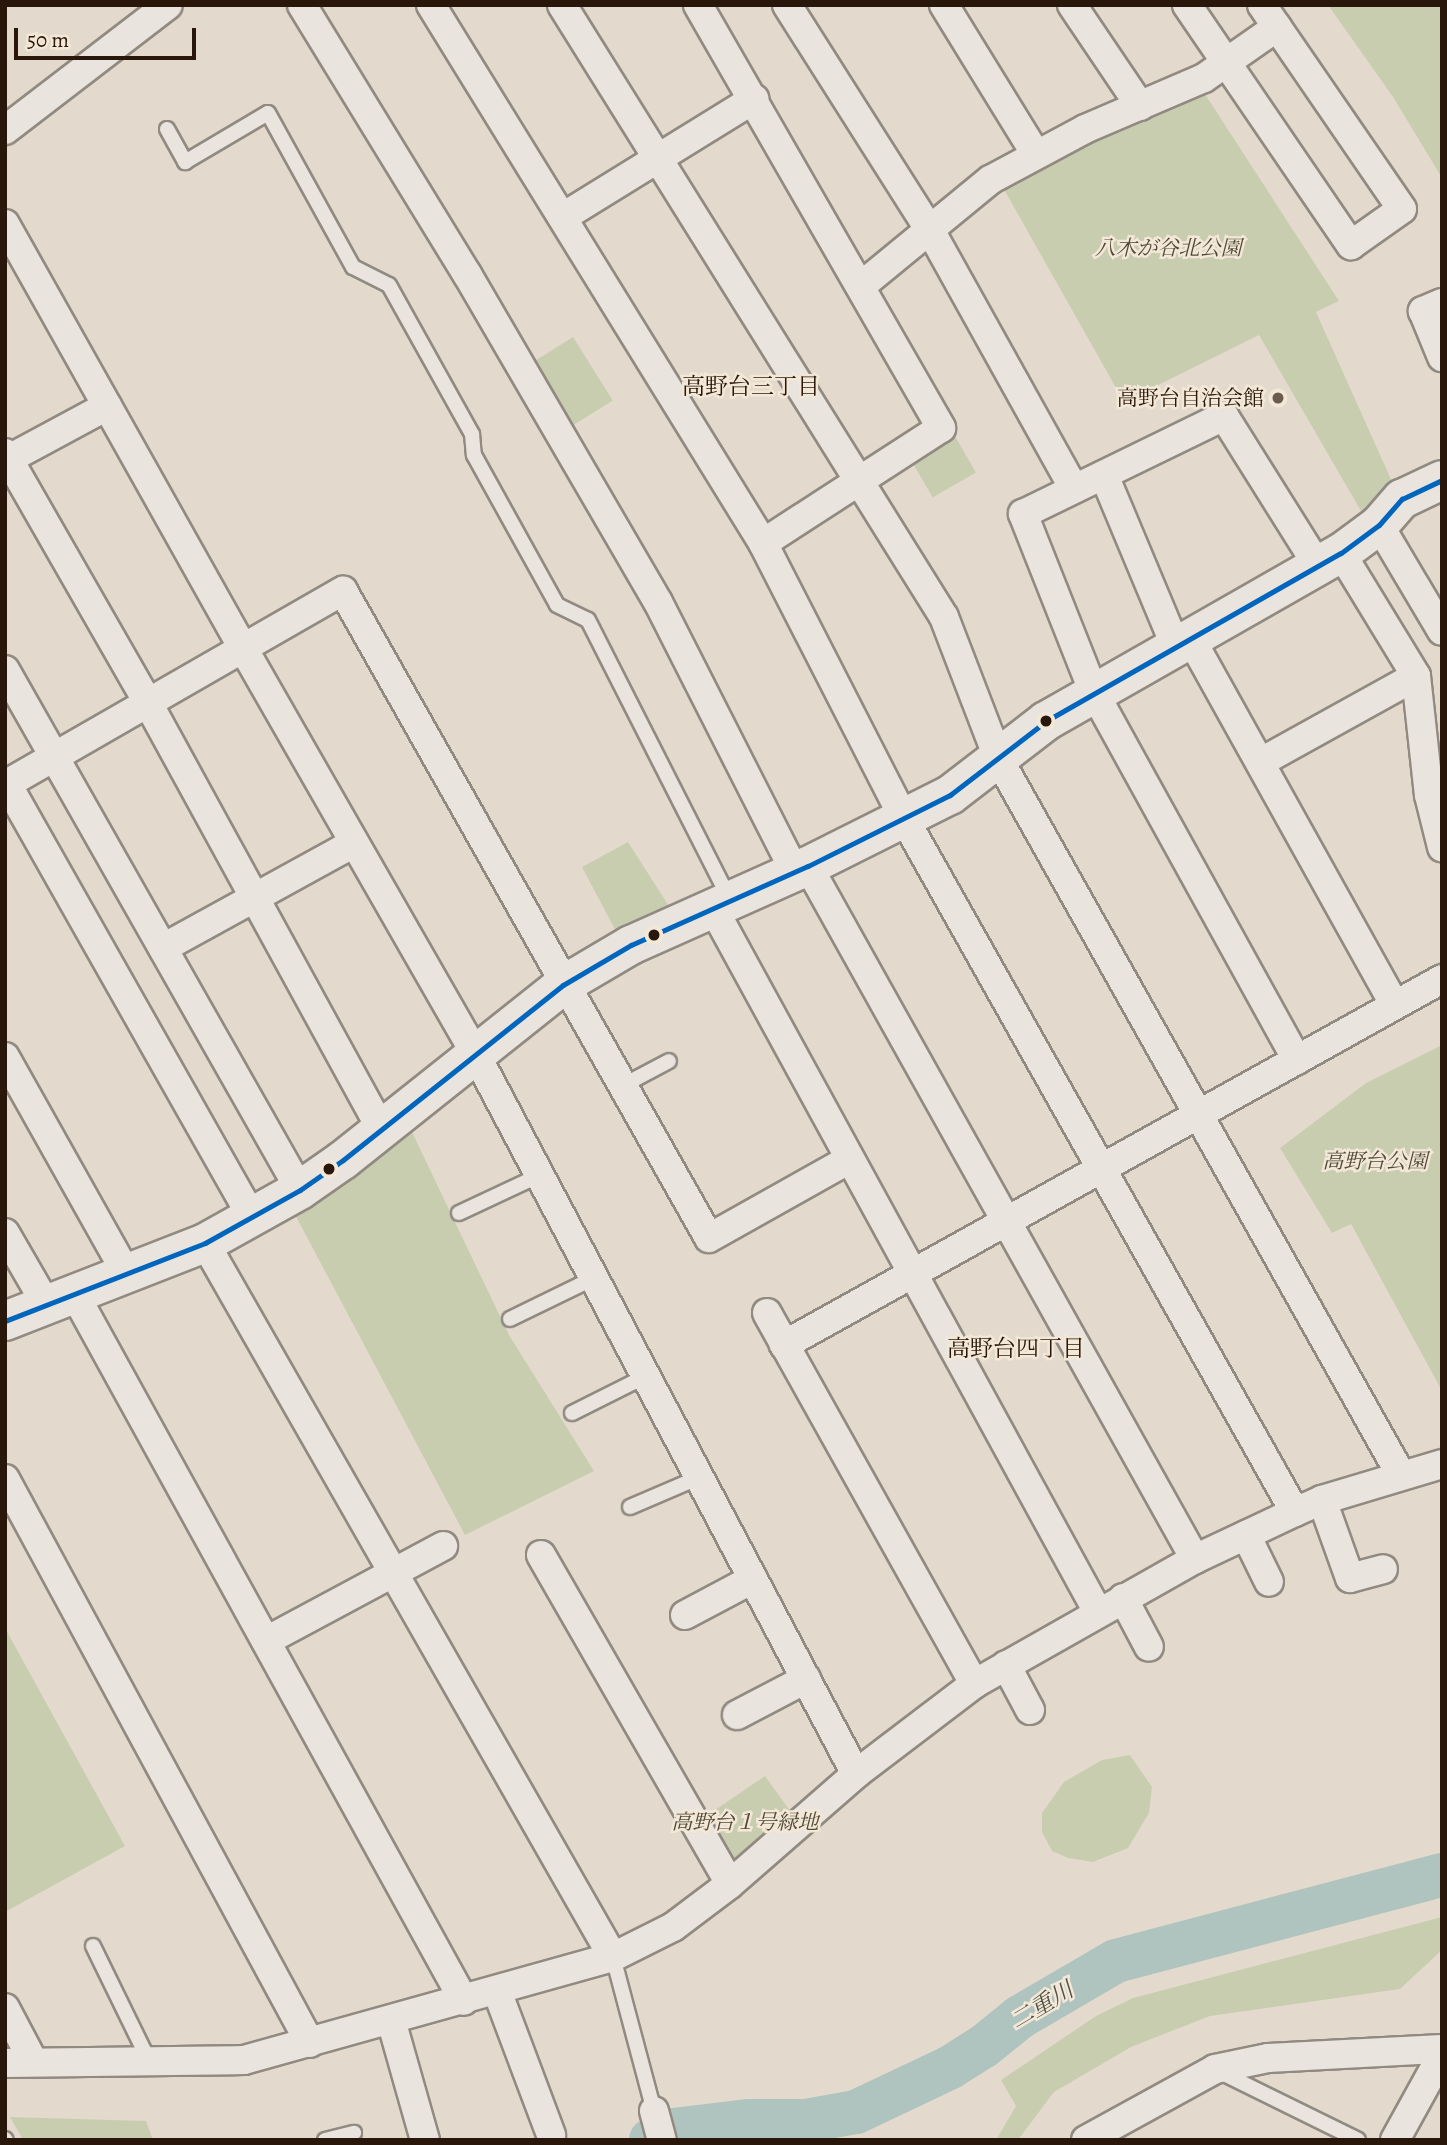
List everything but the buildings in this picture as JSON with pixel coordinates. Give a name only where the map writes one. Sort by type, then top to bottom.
[{"type":"street","points":[[5,130],[168,5]]},
{"type":"street","points":[[302,5],[467,274],[658,602],[802,869],[1006,1221],[1195,1559]]},
{"type":"street","points":[[431,5],[763,542],[905,820],[1295,1512]]},
{"type":"street","points":[[562,5],[944,617],[998,758],[1401,1475]]},
{"type":"street","points":[[698,5],[941,428],[763,542]]},
{"type":"street","points":[[787,5],[930,230],[1073,487]]},
{"type":"street","points":[[944,5],[1035,153]]},
{"type":"street","points":[[1072,5],[1140,106]]},
{"type":"street","points":[[861,286],[990,180],[1035,153],[1203,78],[1226,63],[1270,16],[1402,209],[1351,244],[1226,63],[1187,5]]},
{"type":"street","points":[[563,217],[754,99]]},
{"type":"street","points":[[5,224],[475,1053],[856,1774]]},
{"type":"street","points":[[1442,303],[1423,312],[1442,357]]},
{"type":"street","points":[[107,406],[6,458],[148,703],[382,1129]]},
{"type":"street","points":[[1297,1060],[1094,693],[1023,514],[1073,487],[1104,475],[1224,416],[1416,677],[1442,847]]},
{"type":"street","points":[[1104,475],[1184,643],[1261,762],[1395,1005]]},
{"type":"street","points":[[5,1321],[205,1243],[300,1189],[382,1129],[563,985],[631,945],[802,869],[905,820],[950,795],[1046,721],[1329,560],[1379,525],[1402,499],[1442,480]]},
{"type":"street","points":[[1379,525],[1442,631]]},
{"type":"street","points":[[252,1217],[6,784],[343,591],[563,985],[709,1238],[848,1160]]},
{"type":"street","points":[[5,670],[300,1189]]},
{"type":"street","points":[[1261,762],[1416,677]]},
{"type":"street","points":[[163,948],[355,843]]},
{"type":"street","points":[[722,905],[848,1160],[913,1273],[1098,1612]]},
{"type":"street","points":[[785,1345],[1442,979]]},
{"type":"street","points":[[5,1056],[126,1273]]},
{"type":"street","points":[[5,1233],[60,1299],[266,1641],[464,2001]]},
{"type":"street","points":[[205,1243],[612,1957]]},
{"type":"street","points":[[767,1313],[974,1684]]},
{"type":"street","points":[[5,2063],[244,2060],[464,2001],[612,1957],[673,1927],[730,1884],[856,1774],[974,1684],[1123,1598],[1246,1535],[1322,1500],[1442,1464]]},
{"type":"street","points":[[5,1479],[310,2043]]},
{"type":"street","points":[[1322,1500],[1350,1578],[1383,1569]]},
{"type":"street","points":[[1246,1535],[1269,1581]]},
{"type":"street","points":[[266,1641],[443,1546]]},
{"type":"street","points":[[541,1555],[730,1884]]},
{"type":"street","points":[[685,1615],[753,1579]]},
{"type":"street","points":[[1123,1598],[1149,1647]]},
{"type":"street","points":[[1006,1665],[1030,1710]]},
{"type":"street","points":[[737,1715],[806,1679]]},
{"type":"street","points":[[496,1991],[551,2135]]},
{"type":"street","points":[[5,2008],[33,2061]]},
{"type":"street","points":[[391,2020],[425,2140]]},
{"type":"street","points":[[1090,2139],[1215,2069],[1268,2058],[1442,2049]]},
{"type":"street","points":[[1395,2140],[1442,2055]]},
{"type":"street","points":[[654,2111],[662,2140]]},
{"type":"lane","points":[[167,129],[185,162],[268,113],[353,267],[389,285],[472,434],[474,456],[557,605],[587,620],[722,905]]},
{"type":"lane","points":[[622,1086],[669,1061]]},
{"type":"lane","points":[[459,1213],[540,1175]]},
{"type":"lane","points":[[510,1319],[594,1278]]},
{"type":"lane","points":[[572,1413],[646,1376]]},
{"type":"lane","points":[[630,1507],[700,1478]]},
{"type":"lane","points":[[93,1946],[149,2061]]},
{"type":"lane","points":[[612,1957],[654,2111]]},
{"type":"lane","points":[[1215,2069],[1358,2140]]},
{"type":"lane","points":[[325,2140],[354,2133]]},
{"type":"green space","points":[[1328,5],[1442,5],[1442,178],[1393,97]]},
{"type":"green space","name":"八木が谷北公園","points":[[1203,91],[1339,301],[1316,312],[1394,486],[1365,518],[1259,335],[1124,402],[1002,186],[1044,161]]},
{"type":"green space","points":[[573,337],[613,401],[572,426],[532,362]]},
{"type":"green space","points":[[952,431],[976,473],[933,498],[909,456]]},
{"type":"green space","points":[[628,842],[674,914],[619,937],[582,867]]},
{"type":"green space","name":"高野台公園","points":[[1442,1045],[1442,1391],[1351,1224],[1332,1233],[1280,1148],[1366,1083]]},
{"type":"green space","points":[[411,1130],[509,1335],[594,1471],[465,1535],[292,1209]]},
{"type":"green space","points":[[5,1628],[125,1846],[5,1912]]},
{"type":"green space","points":[[1130,1755],[1152,1787],[1149,1813],[1128,1848],[1093,1862],[1068,1858],[1052,1851],[1042,1832],[1042,1813],[1064,1782],[1102,1760]]},
{"type":"green space","name":"高野台１号緑地","points":[[765,1776],[793,1815],[741,1862],[729,1861],[703,1818]]},
{"type":"green space","points":[[1442,1917],[1442,1950],[1400,1989],[1210,2016],[1131,2047],[1054,2092],[1018,2140],[996,2140],[1016,2106],[1001,2080],[1096,2016],[1133,1998]]},
{"type":"green space","points":[[10,2117],[146,2121],[153,2140],[23,2140]]},
{"type":"waterway","name":"二重川","points":[[651,2140],[673,2130],[749,2121],[806,2121],[856,2112],[949,2068],[984,2046],[1020,2017],[1116,1961],[1442,1875]]},
{"type":"transit line","points":[[5,1321],[205,1243],[300,1190],[343,1160],[563,985],[631,945],[808,866],[950,795],[1046,721],[1341,553],[1379,525],[1402,499],[1442,480]]},
{"type":"place","name":"高野台自治会館","points":[[1278,398]]},
{"type":"district","name":"高野台三丁目","points":[[751,387]]},
{"type":"district","name":"高野台四丁目","points":[[1016,1349]]}]
